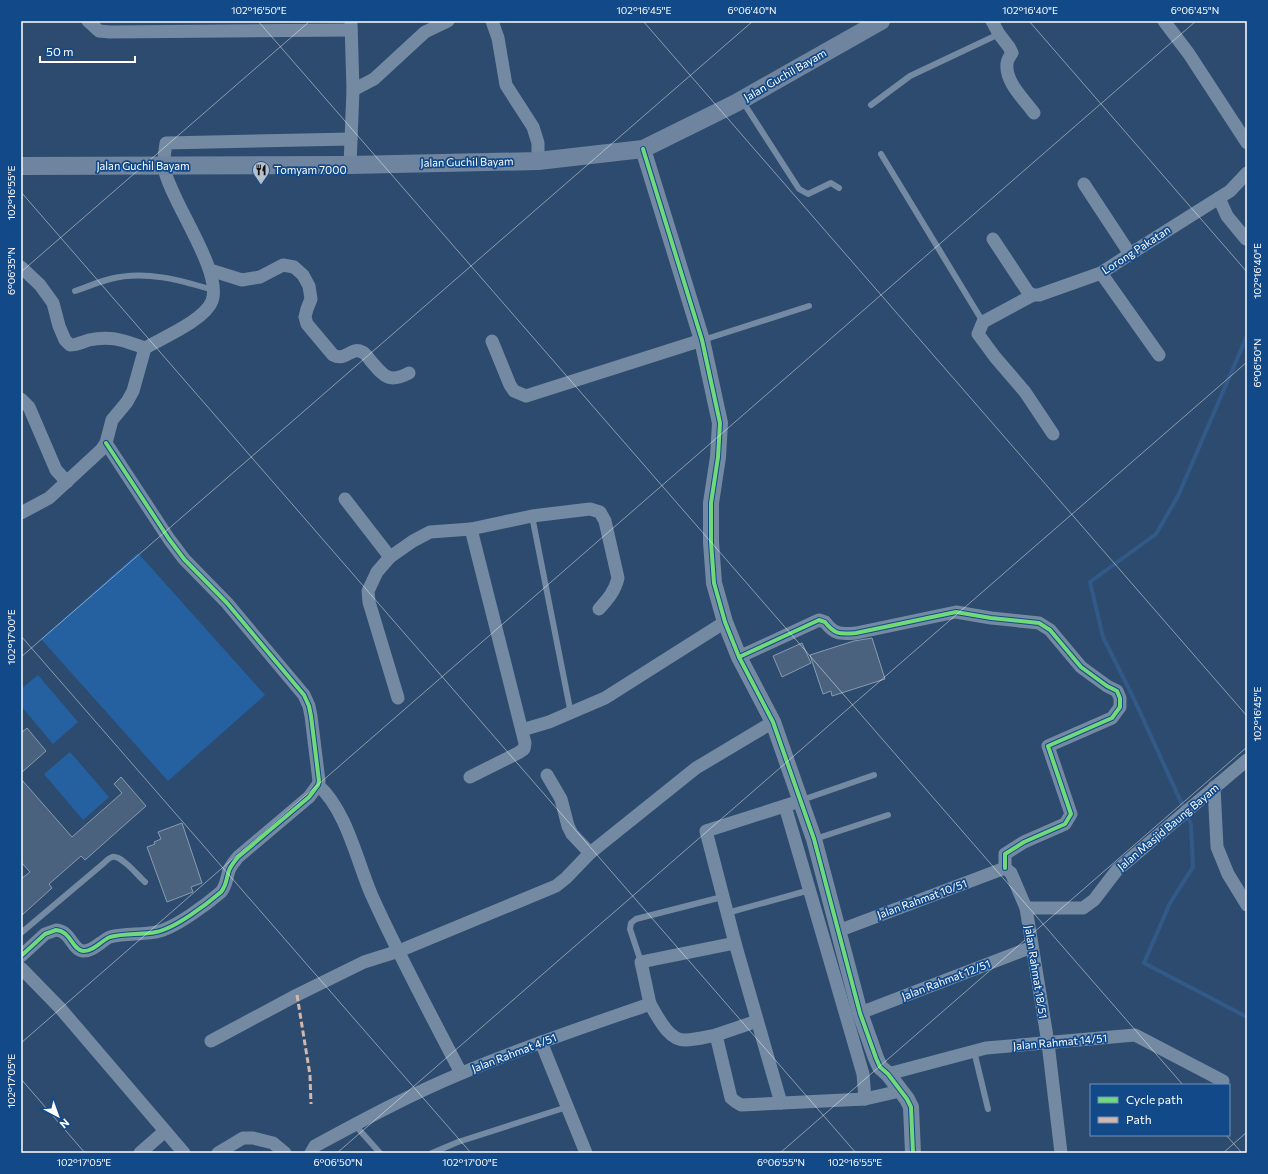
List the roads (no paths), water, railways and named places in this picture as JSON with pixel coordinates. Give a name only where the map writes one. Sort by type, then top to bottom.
[{"type":"main road","name":"Jalan Guchil Bayam","points":[[21,166],[350,165],[538,161],[643,149],[742,100],[881,21]]},
{"type":"street","points":[[88,21],[99,31],[110,32],[351,26],[353,90],[350,165]]},
{"type":"street","points":[[353,90],[374,79],[425,32],[448,21]]},
{"type":"street","points":[[492,21],[498,38],[506,85],[533,128],[538,143],[538,161]]},
{"type":"street","points":[[992,21],[1012,53],[1006,63],[1007,75],[1034,112]]},
{"type":"street","points":[[1164,21],[1189,54],[1247,143]]},
{"type":"street","points":[[21,513],[46,500],[96,456],[106,443],[112,420],[127,402],[133,391],[145,348],[195,320],[212,301],[213,290],[210,270],[173,194],[164,166],[166,143],[351,139]]},
{"type":"street","points":[[643,149],[702,340],[720,423],[718,457],[711,503],[711,542],[714,583],[725,622],[739,657],[773,722],[814,839],[860,1013],[876,1058],[880,1066],[907,1099],[911,1107],[913,1153]]},
{"type":"street","name":"Lorong Pakatan","points":[[983,322],[1033,295],[1039,295],[1101,274],[1230,191],[1247,173]]},
{"type":"street","points":[[1084,184],[1130,254]]},
{"type":"street","points":[[1219,198],[1227,216],[1246,239]]},
{"type":"street","points":[[993,239],[1028,292],[1033,295]]},
{"type":"street","points":[[210,270],[242,280],[260,277],[283,265],[294,267],[303,275],[309,286],[311,299],[306,313],[307,324],[333,355],[343,357],[354,351],[360,350],[365,353],[384,376],[391,379],[399,378],[408,373]]},
{"type":"street","points":[[21,267],[40,285],[53,303],[59,326],[65,340],[70,345],[112,338],[145,348]]},
{"type":"street","points":[[1101,274],[1159,355]]},
{"type":"street","points":[[983,322],[978,334],[994,357],[1025,392],[1053,434]]},
{"type":"street","points":[[492,341],[510,385],[514,391],[526,396],[702,340]]},
{"type":"street","points":[[21,399],[29,407],[56,470],[67,482]]},
{"type":"street","points":[[21,956],[45,934],[56,930],[64,932],[78,949],[87,951],[110,937],[154,933],[183,919],[221,892],[225,887],[231,866],[238,857],[309,797],[318,785],[319,773],[311,716],[309,706],[304,695],[227,603],[184,559],[169,539],[106,443]]},
{"type":"street","points":[[345,499],[390,557]]},
{"type":"street","points":[[398,698],[368,602],[368,591],[377,572],[390,557],[413,541],[430,532],[471,529],[532,516],[590,509],[600,512],[606,521],[618,578],[616,587],[611,596],[599,608]]},
{"type":"street","points":[[470,777],[518,753],[524,749],[525,743],[471,529]]},
{"type":"street","points":[[739,657],[819,620],[825,622],[830,629],[839,634],[856,633],[956,612],[991,618],[1039,623],[1050,630],[1081,667],[1107,686],[1117,691],[1120,698],[1120,707],[1112,718],[1048,746],[1071,814],[1065,824],[1024,842],[1005,854],[1005,868]]},
{"type":"street","points":[[522,730],[571,714],[605,698],[725,622]]},
{"type":"street","points":[[211,1041],[297,995],[364,962],[399,951],[556,886],[566,878],[590,853],[696,768],[773,722]]},
{"type":"street","name":"Jalan Masjid Baung Bayam","points":[[1026,908],[1083,908],[1094,900],[1116,870],[1247,760]]},
{"type":"street","points":[[547,775],[562,799],[568,826],[572,834],[590,853]]},
{"type":"street","points":[[318,785],[332,802],[350,836],[372,895],[461,1073]]},
{"type":"street","points":[[1214,788],[1218,847],[1228,874],[1247,905]]},
{"type":"street","points":[[780,1103],[722,897],[706,831],[800,801]]},
{"type":"street","points":[[785,806],[864,1074],[865,1099]]},
{"type":"street","name":"Jalan Rahmat 18/51","points":[[1005,868],[1011,873],[1026,908],[1048,1042],[1062,1153]]},
{"type":"street","name":"Jalan Rahmat 10/51","points":[[838,931],[1005,868]]},
{"type":"street","points":[[735,943],[641,962],[650,1004],[669,1032],[676,1039],[685,1040],[716,1035],[757,1021]]},
{"type":"street","name":"Jalan Rahmat 12/51","points":[[860,1013],[1032,947]]},
{"type":"street","points":[[21,968],[60,1008],[184,1153]]},
{"type":"street","name":"Jalan Rahmat 4/51","points":[[311,1153],[314,1146],[354,1124],[461,1073],[541,1042],[650,1004]]},
{"type":"street","points":[[716,1035],[732,1098],[742,1105],[865,1099],[900,1091]]},
{"type":"street","name":"Jalan Rahmat 14/51","points":[[888,1074],[986,1048],[1136,1035],[1223,1081]]},
{"type":"street","points":[[541,1042],[586,1153]]},
{"type":"street","points":[[140,1153],[165,1130]]},
{"type":"street","points":[[218,1153],[243,1138],[253,1138],[273,1143],[285,1153]]},
{"type":"lane","points":[[870,105],[910,76],[999,34]]},
{"type":"lane","points":[[742,100],[799,189],[808,194],[831,183],[839,188]]},
{"type":"lane","points":[[881,154],[983,322]]},
{"type":"lane","points":[[75,291],[110,279],[133,275],[156,276],[213,290]]},
{"type":"lane","points":[[702,340],[808,306]]},
{"type":"lane","points":[[532,516],[571,714]]},
{"type":"lane","points":[[800,801],[874,775]]},
{"type":"lane","points":[[814,839],[888,815]]},
{"type":"lane","points":[[21,933],[112,857],[119,858],[124,861],[145,882]]},
{"type":"lane","points":[[727,913],[810,890]]},
{"type":"lane","points":[[641,962],[630,929],[631,923],[636,919],[722,897]]},
{"type":"lane","points":[[974,1051],[988,1110]]},
{"type":"lane","points":[[432,1153],[458,1142],[567,1106]]},
{"type":"lane","points":[[354,1124],[380,1153]]},
{"type":"waterway","points":[[1247,336],[1178,496],[1156,534],[1090,582],[1103,637],[1134,699],[1191,824],[1193,867],[1170,903],[1144,963],[1247,1017]]},
{"type":"place","name":"Tomyam 7000","points":[[261,185]]}]
